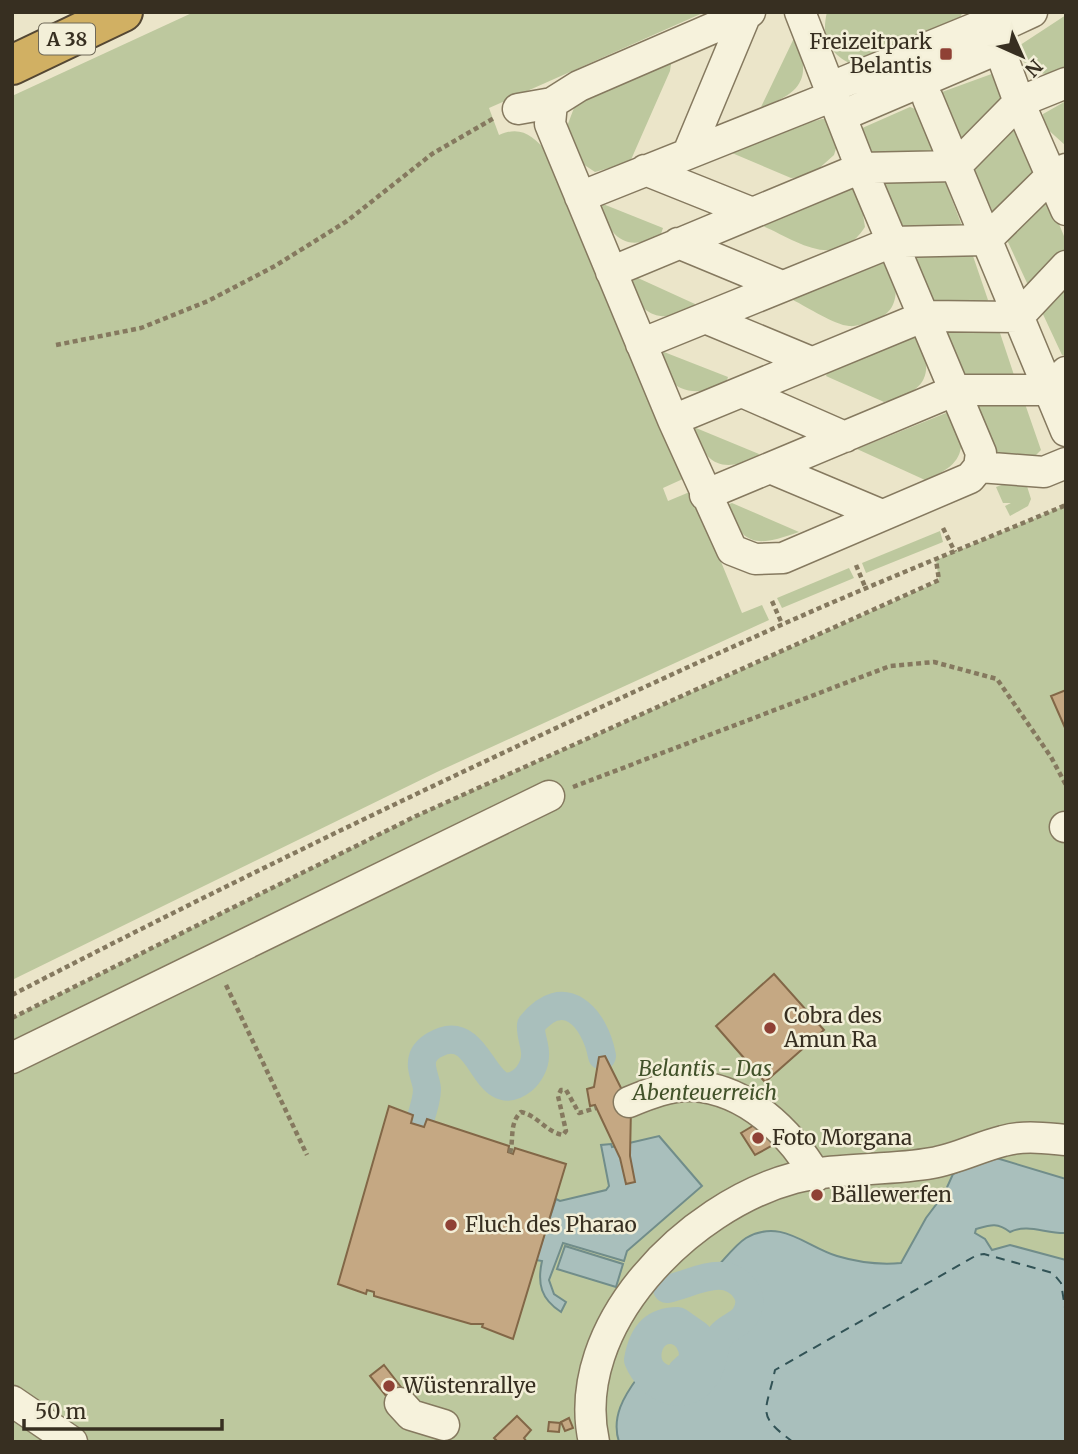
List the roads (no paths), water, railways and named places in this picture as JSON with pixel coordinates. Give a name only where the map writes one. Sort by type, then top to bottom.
[{"type":"highway","name":"A 38","points":[[12,65],[122,12]]},
{"type":"street","points":[[552,103],[550,124],[673,420],[732,551],[755,559],[783,558],[970,478],[979,467],[981,453],[861,168],[800,12]]},
{"type":"street","points":[[580,197],[688,153],[835,100],[1032,12]]},
{"type":"street","points":[[688,153],[748,13]]},
{"type":"street","points":[[518,109],[552,103],[579,86],[748,13]]},
{"type":"street","points":[[992,28],[1019,102],[1059,172],[1066,210]]},
{"type":"street","points":[[611,272],[861,168],[956,166],[1019,102],[1066,83]]},
{"type":"street","points":[[928,99],[1018,317],[1057,381],[1066,431]]},
{"type":"street","points":[[645,170],[750,212]]},
{"type":"street","points":[[641,344],[892,242],[986,240],[1059,172]]},
{"type":"street","points":[[678,243],[782,286]]},
{"type":"street","points":[[673,420],[925,316],[1018,317],[1066,266]]},
{"type":"street","points":[[705,318],[811,362]]},
{"type":"street","points":[[705,495],[956,390],[1057,381]]},
{"type":"street","points":[[742,392],[845,437]]},
{"type":"street","points":[[979,467],[1044,472],[1066,463]]},
{"type":"street","points":[[770,468],[883,515]]},
{"type":"street","points":[[12,1058],[549,796]]},
{"type":"street","points":[[641,1098],[692,1086],[721,1093],[742,1102],[783,1130],[802,1152],[816,1176]]},
{"type":"street","points":[[594,1442],[589,1386],[614,1322],[653,1265],[689,1234],[737,1201],[795,1178],[934,1163],[1003,1140],[1031,1136],[1066,1140]]},
{"type":"street","points":[[12,1401],[72,1442]]},
{"type":"street","points":[[400,1403],[411,1415],[444,1425]]},
{"type":"water","points":[[659,1136],[702,1186],[627,1251],[624,1261],[563,1243],[549,1280],[554,1294],[566,1302],[561,1312],[549,1302],[542,1290],[542,1261],[536,1260],[556,1199],[560,1201],[606,1190],[609,1186],[601,1145],[611,1144],[612,1147]]},
{"type":"water","points":[[993,1157],[1066,1179],[1066,1233],[1024,1228],[1010,1232],[993,1225],[976,1229],[975,1233],[985,1239],[992,1250],[1010,1245],[1066,1260],[1066,1442],[619,1442],[617,1424],[620,1407],[638,1377],[664,1394],[684,1395],[693,1392],[709,1377],[729,1336],[738,1332],[737,1329],[754,1313],[753,1295],[745,1282],[732,1274],[715,1269],[742,1241],[759,1233],[782,1232],[845,1258],[876,1263],[901,1263],[926,1218],[944,1194],[953,1174]]},
{"type":"water","points":[[565,1246],[623,1264],[616,1287],[557,1269]]},
{"type":"waterway","points":[[418,1126],[427,1094],[423,1057],[431,1047],[443,1041],[456,1040],[467,1046],[500,1085],[510,1086],[523,1080],[534,1063],[531,1025],[543,1013],[555,1007],[566,1006],[576,1010],[593,1029],[602,1056]]},
{"type":"waterway","points":[[667,1289],[719,1276],[738,1282],[749,1297],[745,1316],[720,1336],[708,1372],[700,1383],[691,1389],[670,1390],[660,1386],[644,1371],[638,1360],[642,1344],[650,1332],[661,1324],[678,1321],[698,1335],[702,1353],[699,1367],[691,1376],[679,1380],[656,1374],[649,1364],[648,1350],[652,1340],[666,1330],[674,1330],[688,1340],[693,1361],[682,1371]]},
{"type":"place","name":"Freizeitpark Belantis","points":[[946,54]]},
{"type":"place","name":"Cobra des Amun Ra","points":[[770,1028]]},
{"type":"place","name":"Foto Morgana","points":[[758,1138]]},
{"type":"place","name":"Bällewerfen","points":[[817,1195]]},
{"type":"place","name":"Fluch des Pharao","points":[[451,1225]]},
{"type":"place","name":"Wüstenrallye","points":[[389,1386]]},
{"type":"park label","name":"Belantis - Das Abenteuerreich","points":[[705,1081]]}]
